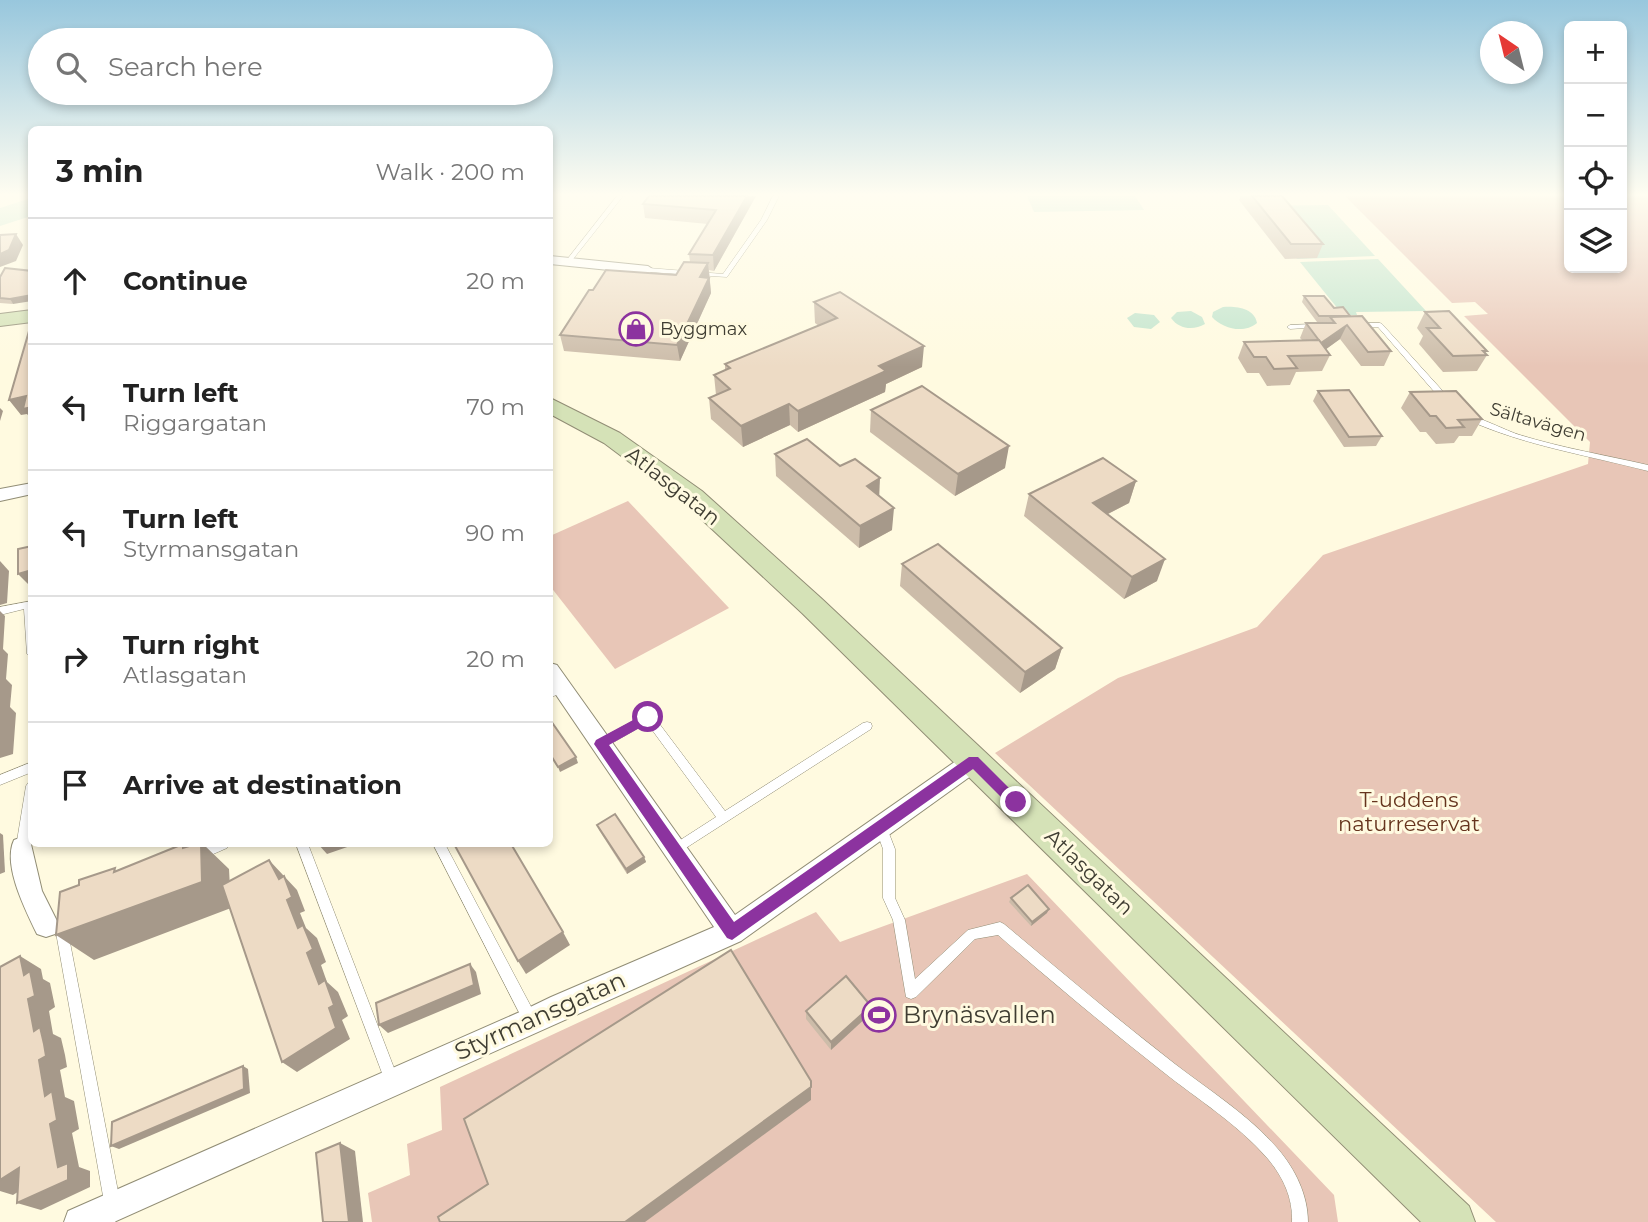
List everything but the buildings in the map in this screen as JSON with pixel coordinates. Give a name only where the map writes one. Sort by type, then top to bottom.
[{"type":"street","points":[[553,260],[648,270]]},
{"type":"street","points":[[0,320],[28,316]]},
{"type":"street","name":"Atlasgatan","points":[[553,407],[612,439],[693,497],[812,606],[1454,1222]]},
{"type":"street","points":[[0,495],[28,489]]},
{"type":"street","points":[[554,684],[601,744],[732,932]]},
{"type":"street","name":"Styrmansgatan","points":[[79,1222],[110,1214],[392,1081],[732,932],[974,761]]},
{"type":"street","points":[[22,848],[30,893],[59,919]]},
{"type":"lane","points":[[568,262],[575,253]]},
{"type":"lane","points":[[648,270],[725,276],[741,253]]},
{"type":"lane","points":[[1341,326],[1380,325],[1455,407]]},
{"type":"lane","points":[[1290,327],[1328,326]]},
{"type":"lane","name":"Sältavägen","points":[[1463,414],[1490,428],[1527,439],[1648,468]]},
{"type":"lane","points":[[0,611],[28,604]]},
{"type":"lane","points":[[601,744],[648,717],[724,818]]},
{"type":"lane","points":[[675,850],[867,726]]},
{"type":"lane","points":[[0,780],[28,769]]},
{"type":"lane","points":[[22,848],[28,811]]},
{"type":"lane","points":[[881,827],[889,849],[889,898],[899,920],[911,992],[972,934],[1000,928],[1272,1153],[1291,1179],[1301,1215],[1300,1222]]},
{"type":"lane","points":[[192,858],[216,847]]},
{"type":"lane","points":[[303,847],[392,1081]]},
{"type":"lane","points":[[441,847],[532,1021]]},
{"type":"lane","points":[[59,919],[88,1061],[110,1214]]},
{"type":"green space","name":"T-uddens naturreservat","points":[[1402,253],[1564,253],[1564,273],[1627,273],[1627,253],[1648,253],[1648,1222],[1496,1222],[995,753],[1118,678],[1257,627],[1323,555],[1588,464],[1590,442],[1464,316],[1488,314],[1475,302],[1452,303]]},
{"type":"green space","points":[[628,501],[729,608],[615,669],[553,590],[553,535]]},
{"type":"green space","name":"Brynäsvallen","points":[[1027,874],[1334,1195],[1338,1222],[372,1222],[368,1193],[410,1175],[407,1144],[442,1130],[440,1087],[816,912],[840,942]]},
{"type":"shaded area","points":[[1292,253],[1372,253],[1375,256],[1297,259]]},
{"type":"shaded area","points":[[1378,259],[1426,311],[1356,312],[1357,315],[1343,315],[1300,262]]},
{"type":"shaded area","points":[[1223,307],[1249,311],[1257,323],[1240,329],[1222,325],[1212,317],[1213,312]]},
{"type":"shaded area","points":[[1191,311],[1202,317],[1205,324],[1186,328],[1171,318],[1177,312]]},
{"type":"shaded area","points":[[1135,313],[1154,315],[1160,322],[1151,329],[1134,327],[1127,318]]},
{"type":"place","name":"Byggmax","points":[[636,329]]},
{"type":"place","name":"Brynäsvallen","points":[[879,1015]]},
{"type":"route","points":[[648,717],[601,744],[732,932],[974,761],[1016,802]]}]
